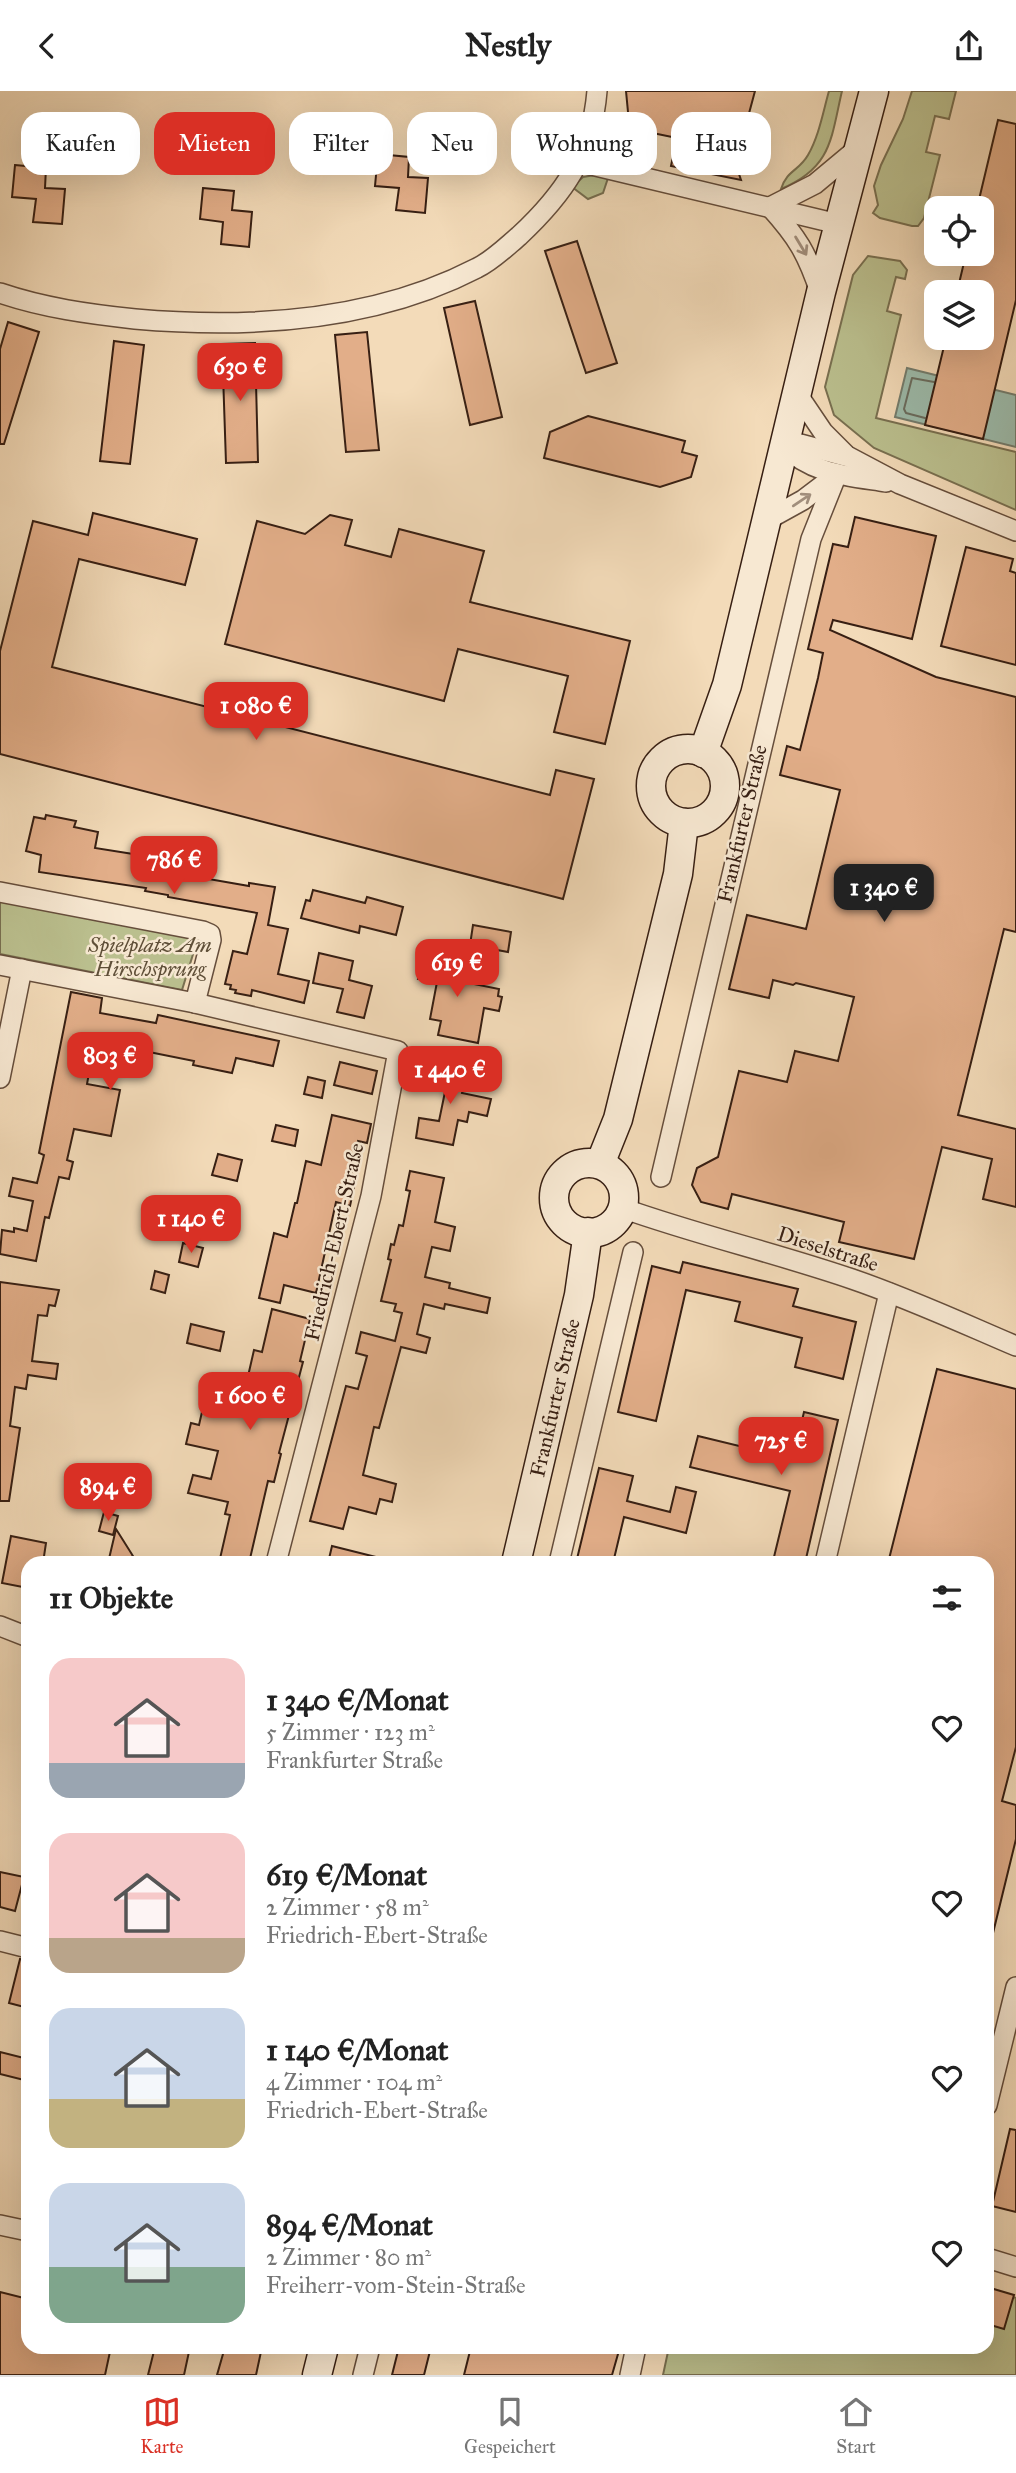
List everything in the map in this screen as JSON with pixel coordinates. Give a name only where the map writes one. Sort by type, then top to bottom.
[{"type":"street","points":[[594,112],[597,91]]},
{"type":"street","points":[[703,753],[727,685],[796,392],[874,91]]},
{"type":"street","points":[[770,207],[815,184],[857,149]]},
{"type":"street","points":[[0,293],[34,304],[85,314],[157,321],[269,323],[368,307],[426,289],[479,267],[512,242],[553,203],[571,175]]},
{"type":"street","points":[[634,175],[838,224]]},
{"type":"street","points":[[770,207],[800,243],[809,258],[821,292]]},
{"type":"street","points":[[796,392],[823,432],[849,457]]},
{"type":"street","points":[[783,445],[800,444],[849,457],[900,484],[1016,531]]},
{"type":"street","points":[[783,445],[791,454],[813,468],[900,484]]},
{"type":"street","points":[[765,521],[803,500],[836,474]]},
{"type":"street","name":"Frankfurter Straße","points":[[661,1177],[811,539],[836,474]]},
{"type":"street","points":[[691,750],[703,753],[720,768],[724,779],[721,801],[706,818],[684,823],[674,821],[658,808],[651,789],[652,776],[667,756],[678,751],[691,750]]},
{"type":"street","points":[[600,1164],[621,1105],[678,874],[684,823]]},
{"type":"street","points":[[0,892],[203,931],[209,934],[211,940],[195,1003],[0,965]]},
{"type":"street","points":[[0,1078],[22,969]]},
{"type":"street","name":"Friedrich-Ebert-Straße","points":[[195,1003],[398,1051],[371,1196],[278,1556]]},
{"type":"street","points":[[600,1164],[609,1169],[621,1184],[624,1194],[622,1208],[607,1228],[588,1233],[576,1230],[566,1224],[559,1215],[555,1191],[559,1180],[577,1165],[600,1164]]},
{"type":"street","name":"Dieselstraße","points":[[622,1208],[686,1231],[805,1263],[889,1293],[1016,1346]]},
{"type":"street","name":"Frankfurter Straße","points":[[518,1556],[579,1296],[588,1233]]},
{"type":"street","name":"Frankfurter Straße","points":[[561,1556],[633,1252]]},
{"type":"street","points":[[827,1556],[889,1293]]},
{"type":"street","points":[[0,1626],[21,1634]]},
{"type":"street","points":[[0,1941],[21,1946]]},
{"type":"street","points":[[994,2077],[1016,1987]]},
{"type":"street","points":[[0,2225],[21,2230]]},
{"type":"street","points":[[994,2260],[1016,2267]]},
{"type":"street","points":[[317,2375],[322,2354]]},
{"type":"street","points":[[363,2375],[368,2354]]},
{"type":"street","points":[[630,2375],[634,2354]]},
{"type":"green space","points":[[829,91],[842,91],[826,150],[810,171],[798,181],[781,189],[786,178],[805,160],[812,148]]},
{"type":"green space","points":[[912,91],[956,91],[949,119],[935,116],[926,152],[940,155],[930,196],[924,196],[924,218],[918,226],[880,218],[873,213],[878,205],[874,186]]},
{"type":"green space","points":[[595,175],[608,178],[603,193],[588,199],[572,187],[583,177]]},
{"type":"green space","points":[[868,256],[900,261],[907,270],[905,279],[896,277],[887,311],[901,315],[876,418],[1016,452],[1016,510],[874,448],[834,415],[825,387],[853,275]]},
{"type":"green space","name":"Spielplatz Am Hirschsprung","points":[[0,901],[198,938],[182,990],[0,954]]},
{"type":"green space","points":[[994,2291],[1016,2298],[1016,2375],[663,2375],[668,2354],[994,2354]]},
{"type":"water","points":[[907,368],[1016,395],[1016,447],[895,417]]},
{"type":"building","points":[[626,91],[755,91],[749,112],[671,112],[671,137],[657,134],[657,112],[628,112]]},
{"type":"building","points":[[998,120],[1016,124],[1016,300],[983,439],[925,425],[943,350],[994,350],[994,280],[960,280],[963,266],[994,266],[994,196],[980,196]]},
{"type":"building","points":[[393,155],[407,157],[408,177],[428,178],[425,213],[396,210],[399,188],[375,186],[376,175],[393,175]]},
{"type":"building","points":[[15,165],[21,166],[21,175],[46,175],[45,188],[65,189],[62,224],[33,222],[36,199],[12,197]]},
{"type":"building","points":[[716,175],[739,175],[741,180]]},
{"type":"building","points":[[203,188],[234,191],[232,210],[252,212],[249,247],[221,244],[223,222],[200,219]]},
{"type":"building","points":[[577,241],[617,363],[586,373],[545,251]]},
{"type":"building","points":[[475,301],[502,417],[470,425],[444,308]]},
{"type":"building","points":[[8,322],[39,332],[4,444],[0,444],[0,349]]},
{"type":"building","points":[[367,332],[379,450],[346,452],[335,335]]},
{"type":"building","points":[[114,341],[144,345],[130,464],[100,461]]},
{"type":"building","points":[[255,343],[258,462],[226,463],[222,344]]},
{"type":"building","points":[[588,416],[685,441],[682,452],[697,456],[691,477],[660,487],[544,458],[550,432]]},
{"type":"building","points":[[93,513],[197,539],[185,585],[79,559],[52,667],[550,795],[556,770],[594,779],[563,899],[0,754],[0,651],[33,521],[88,535]]},
{"type":"building","points":[[330,515],[352,520],[345,545],[391,557],[399,529],[484,551],[470,602],[630,641],[605,744],[554,732],[568,676],[458,649],[444,701],[225,644],[257,521],[305,534]]},
{"type":"building","points":[[855,517],[936,536],[912,639],[833,620],[830,630],[936,677],[1016,697],[1016,932],[1004,929],[958,1115],[1016,1129],[1016,1207],[983,1199],[992,1159],[942,1147],[914,1259],[839,1242],[844,1222],[732,1194],[728,1209],[701,1202],[692,1185],[697,1168],[718,1157],[739,1071],[787,1082],[795,1051],[838,1061],[854,997],[773,980],[769,998],[729,989],[747,915],[806,929],[840,790],[780,775],[787,746],[800,750],[818,678],[823,653],[808,649],[833,544],[848,547]]},
{"type":"building","points":[[966,547],[1013,559],[1010,571],[1016,573],[1016,665],[941,646]]},
{"type":"building","points":[[46,815],[76,821],[74,827],[98,832],[95,848],[165,859],[169,842],[203,849],[197,877],[249,886],[249,883],[275,887],[268,925],[288,929],[278,974],[309,981],[304,1003],[252,990],[251,996],[235,993],[236,990],[230,989],[231,985],[225,984],[233,951],[247,954],[257,913],[168,897],[145,891],[146,888],[39,872],[41,855],[26,851],[34,817],[45,819]]},
{"type":"building","points":[[313,890],[365,903],[367,897],[403,907],[396,935],[360,926],[359,933],[301,918],[306,900],[310,901]]},
{"type":"building","points":[[473,925],[511,932],[508,952],[470,945]]},
{"type":"building","points":[[319,953],[353,961],[349,980],[372,986],[364,1018],[337,1012],[343,989],[313,983]]},
{"type":"building","points":[[423,954],[463,962],[459,981],[499,989],[498,996],[502,997],[499,1011],[484,1008],[478,1043],[438,1035],[441,1021],[430,1019],[437,982],[418,979]]},
{"type":"building","points":[[71,992],[102,998],[100,1013],[156,1023],[158,1015],[279,1041],[273,1066],[236,1058],[232,1073],[193,1065],[194,1061],[99,1042],[97,1051],[93,1051],[87,1084],[120,1090],[111,1136],[74,1129],[67,1160],[73,1162],[69,1179],[59,1177],[49,1218],[45,1217],[36,1261],[0,1254],[2,1230],[14,1232],[14,1228],[27,1231],[33,1201],[9,1196],[13,1178],[37,1183],[44,1155],[39,1153]]},
{"type":"building","points":[[340,1062],[377,1071],[372,1094],[334,1085]]},
{"type":"building","points":[[430,1065],[467,1073],[462,1093],[491,1099],[487,1116],[469,1112],[467,1122],[458,1120],[453,1145],[416,1138],[419,1118],[439,1121],[446,1087],[426,1083]]},
{"type":"building","points":[[308,1077],[325,1081],[322,1098],[304,1094]]},
{"type":"building","points":[[332,1115],[371,1124],[367,1143],[358,1141],[351,1171],[357,1173],[350,1206],[336,1202],[316,1293],[284,1285],[280,1303],[259,1298],[274,1233],[287,1237],[306,1161],[321,1165]]},
{"type":"building","points":[[276,1125],[298,1130],[295,1146],[272,1141]]},
{"type":"building","points":[[218,1154],[242,1160],[237,1181],[212,1175]]},
{"type":"building","points":[[410,1171],[444,1178],[435,1222],[455,1227],[450,1251],[432,1247],[425,1277],[450,1283],[449,1288],[490,1298],[487,1313],[445,1304],[444,1309],[424,1304],[417,1334],[430,1338],[426,1353],[401,1347],[379,1428],[374,1427],[363,1475],[396,1484],[392,1502],[380,1499],[376,1514],[349,1507],[343,1529],[310,1521],[346,1386],[358,1389],[367,1356],[356,1353],[361,1332],[395,1341],[402,1313],[394,1311],[396,1304],[381,1301],[391,1260],[388,1259],[391,1244],[394,1245],[399,1225],[403,1226],[410,1191],[406,1190]]},
{"type":"building","points":[[183,1243],[203,1248],[198,1267],[179,1262]]},
{"type":"building","points":[[683,1262],[798,1289],[793,1306],[856,1322],[843,1379],[795,1367],[802,1338],[735,1321],[740,1302],[686,1290],[656,1421],[618,1412],[652,1266],[680,1273]]},
{"type":"building","points":[[155,1271],[169,1275],[165,1293],[151,1289]]},
{"type":"building","points":[[0,1282],[59,1290],[55,1306],[49,1305],[47,1316],[38,1315],[32,1361],[58,1364],[56,1379],[28,1375],[26,1389],[15,1387],[10,1426],[20,1428],[9,1501],[0,1501]]},
{"type":"building","points":[[272,1309],[310,1319],[300,1361],[303,1362],[274,1482],[268,1481],[251,1556],[221,1556],[230,1515],[225,1514],[228,1502],[188,1493],[193,1475],[211,1479],[218,1451],[186,1444],[191,1423],[199,1425],[210,1377],[246,1385],[254,1350],[262,1352]]},
{"type":"building","points":[[191,1324],[224,1332],[220,1351],[187,1343]]},
{"type":"building","points":[[937,1369],[1016,1389],[1016,1747],[1002,1801],[1016,1805],[1016,1839],[994,1929],[994,1556],[890,1556]]},
{"type":"building","points":[[804,1412],[838,1420],[807,1556],[774,1556],[790,1491],[690,1467],[698,1436],[793,1459]]},
{"type":"building","points":[[599,1468],[633,1476],[627,1501],[670,1512],[676,1487],[696,1492],[686,1533],[624,1517],[615,1556],[578,1556]]},
{"type":"building","points":[[104,1512],[118,1516],[113,1535],[99,1531]]},
{"type":"building","points":[[116,1529],[133,1556],[110,1556]]},
{"type":"building","points":[[11,1536],[46,1543],[44,1556],[21,1556],[21,1587],[2,1583]]},
{"type":"building","points":[[332,1546],[372,1556],[330,1556]]},
{"type":"building","points":[[0,1872],[21,1876],[15,1911],[0,1907]]},
{"type":"building","points":[[20,1959],[21,1959],[21,2006],[9,2003]]},
{"type":"building","points":[[0,2052],[21,2057],[21,2079],[0,2074]]},
{"type":"building","points":[[1010,2129],[1016,2130],[1016,2212],[994,2206]]},
{"type":"building","points":[[994,2289],[1014,2295],[1004,2329],[994,2326]]},
{"type":"building","points":[[0,2292],[21,2297],[21,2354],[110,2354],[105,2375],[0,2375]]},
{"type":"building","points":[[153,2354],[188,2354],[184,2375],[148,2375]]},
{"type":"building","points":[[223,2354],[260,2354],[256,2375],[217,2375]]},
{"type":"building","points":[[397,2354],[429,2354],[424,2375],[392,2375]]},
{"type":"building","points":[[469,2354],[618,2354],[612,2375],[464,2375]]}]
